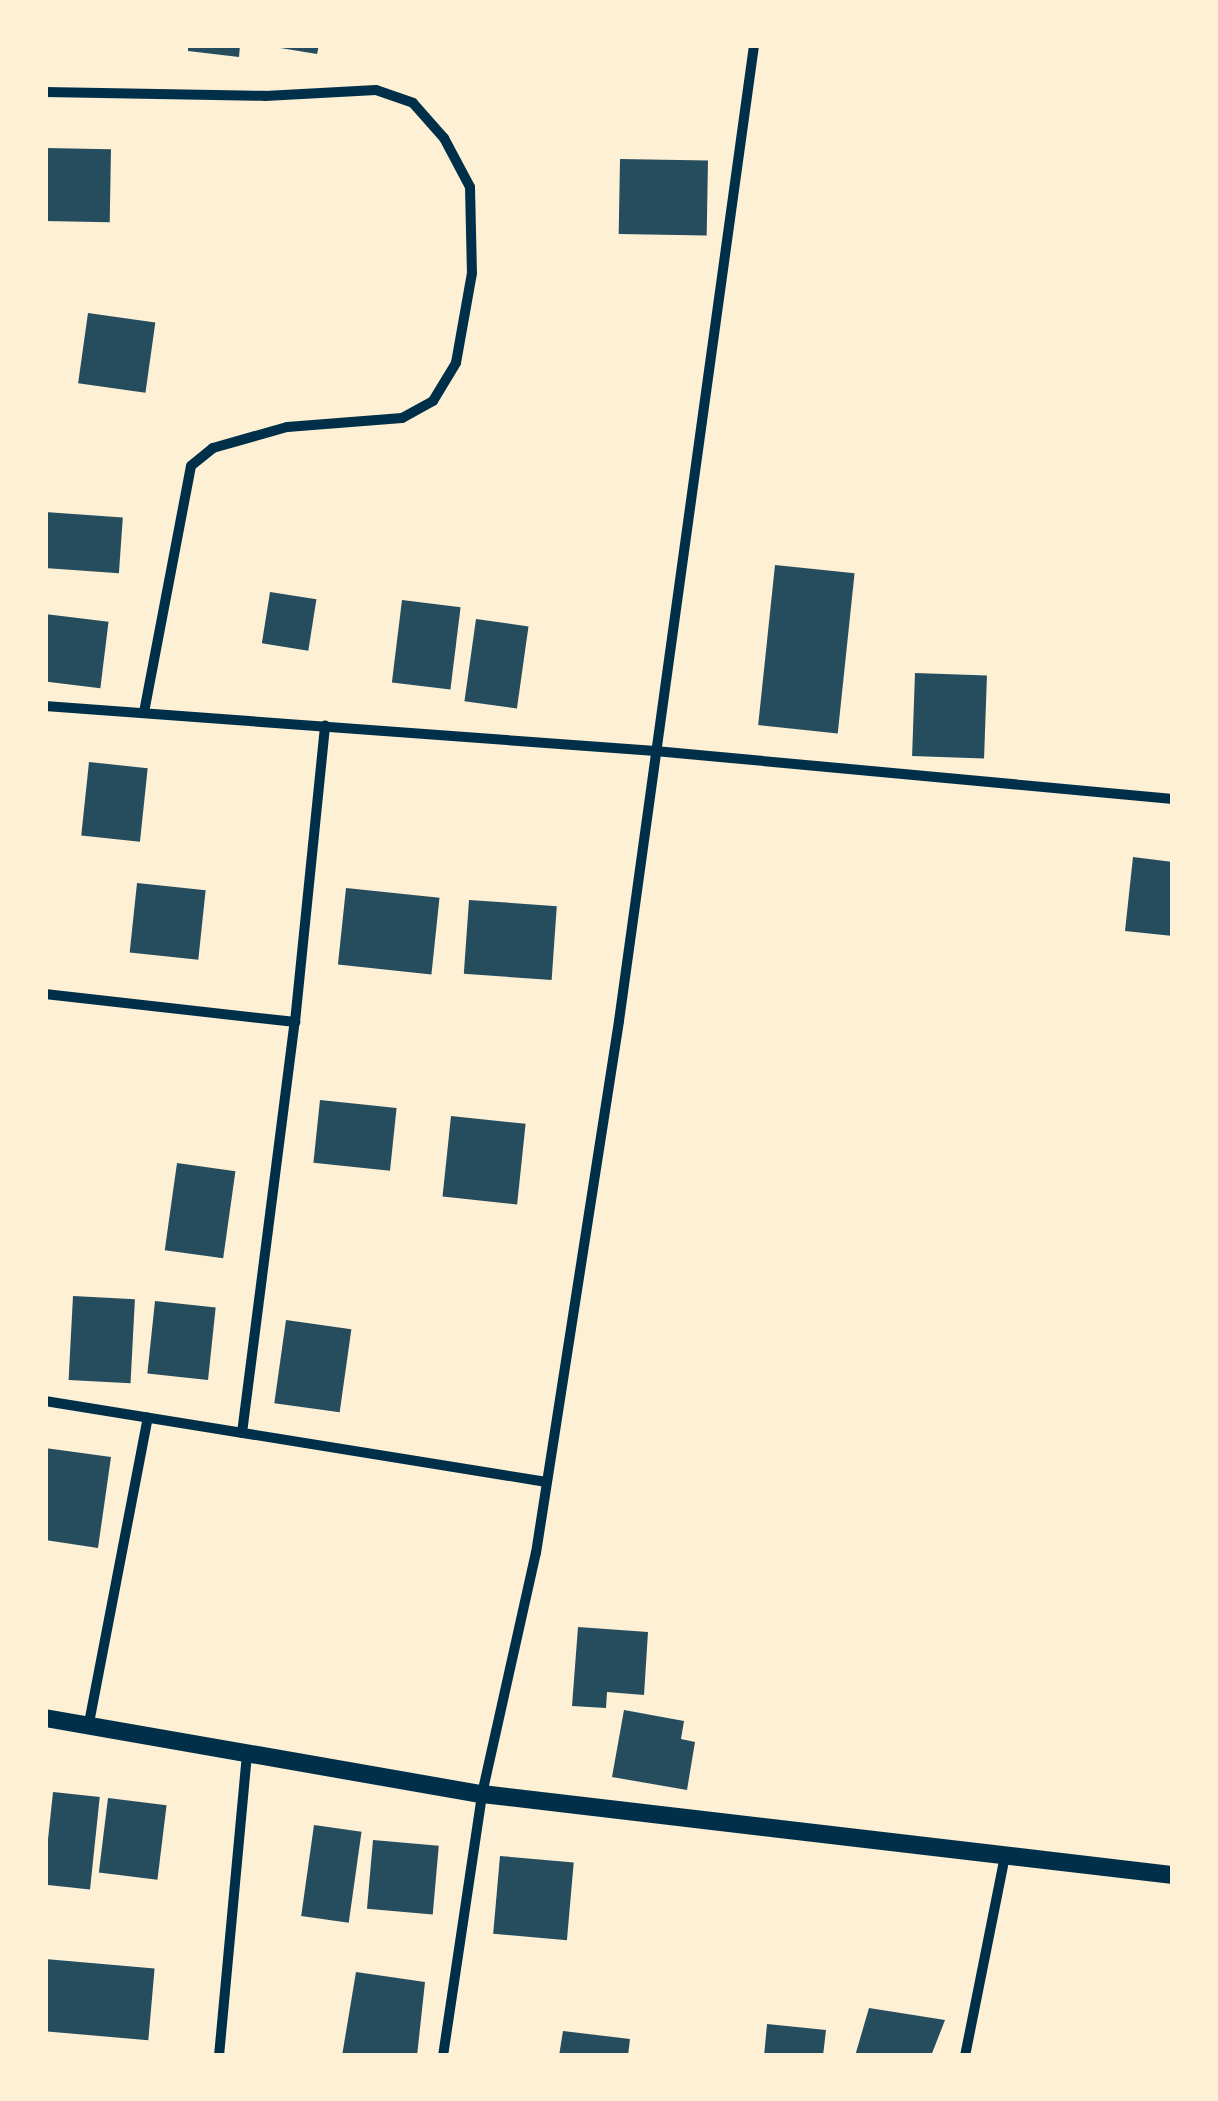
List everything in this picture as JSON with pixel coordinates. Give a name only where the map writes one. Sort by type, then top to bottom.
[{"type":"street","points":[[443,2056],[482,1794],[547,1482],[656,751],[754,45]]},
{"type":"street","points":[[45,92],[266,96],[376,90],[413,103],[444,138],[470,187],[472,273],[456,364],[433,401],[402,418],[286,427],[213,448],[191,466],[144,713]]},
{"type":"street","points":[[45,706],[656,751],[1173,800]]},
{"type":"street","points":[[242,1433],[296,1022],[325,726]]},
{"type":"street","points":[[45,994],[296,1022]]},
{"type":"street","points":[[45,1401],[547,1482]]},
{"type":"street","points":[[90,1722],[148,1418]]},
{"type":"street","points":[[45,1718],[90,1722],[482,1794],[1173,1875]]},
{"type":"street","points":[[219,2056],[248,1753]]},
{"type":"street","points":[[965,2056],[1005,1854]]},
{"type":"building","points":[[188,45],[240,45],[239,57],[188,51]]},
{"type":"building","points":[[262,45],[319,45],[317,54]]},
{"type":"building","points":[[45,148],[111,149],[110,222],[45,221]]},
{"type":"building","points":[[620,159],[708,161],[707,236],[619,234]]},
{"type":"building","points":[[88,313],[155,322],[145,393],[78,383]]},
{"type":"building","points":[[45,512],[123,517],[119,573],[45,568]]},
{"type":"building","points":[[775,565],[855,573],[838,733],[758,725]]},
{"type":"building","points":[[270,592],[316,599],[308,651],[262,643]]},
{"type":"building","points":[[402,600],[461,607],[450,690],[392,682]]},
{"type":"building","points":[[45,614],[109,622],[100,688],[45,682]]},
{"type":"building","points":[[476,619],[528,626],[517,709],[464,701]]},
{"type":"building","points":[[915,673],[987,676],[984,758],[912,756]]},
{"type":"building","points":[[89,762],[148,768],[140,842],[81,836]]},
{"type":"building","points":[[1133,857],[1173,862],[1173,936],[1125,931]]},
{"type":"building","points":[[137,883],[206,890],[198,960],[130,953]]},
{"type":"building","points":[[346,888],[439,898],[431,974],[338,965]]},
{"type":"building","points":[[469,900],[557,906],[552,980],[464,974]]},
{"type":"building","points":[[320,1100],[397,1108],[390,1171],[313,1163]]},
{"type":"building","points":[[451,1116],[526,1124],[517,1204],[443,1197]]},
{"type":"building","points":[[177,1163],[235,1171],[223,1258],[165,1250]]},
{"type":"building","points":[[73,1296],[135,1299],[131,1383],[69,1380]]},
{"type":"building","points":[[155,1301],[216,1307],[208,1380],[147,1374]]},
{"type":"building","points":[[286,1320],[351,1329],[340,1412],[274,1403]]},
{"type":"building","points":[[45,1448],[111,1457],[98,1548],[45,1540]]},
{"type":"building","points":[[578,1627],[648,1632],[644,1695],[607,1692],[606,1708],[572,1706]]},
{"type":"building","points":[[624,1710],[684,1721],[681,1739],[695,1742],[687,1790],[612,1777]]},
{"type":"building","points":[[53,1792],[100,1797],[90,1889],[45,1885]]},
{"type":"building","points":[[108,1798],[167,1805],[157,1880],[99,1872]]},
{"type":"building","points":[[314,1825],[362,1832],[349,1923],[301,1916]]},
{"type":"building","points":[[373,1840],[439,1846],[433,1914],[367,1909]]},
{"type":"building","points":[[500,1856],[574,1862],[567,1940],[493,1934]]},
{"type":"building","points":[[45,1959],[155,1969],[148,2040],[45,2031]]},
{"type":"building","points":[[356,1972],[425,1982],[417,2056],[342,2056]]},
{"type":"building","points":[[869,2008],[945,2020],[931,2056],[855,2056]]},
{"type":"building","points":[[767,2024],[826,2030],[823,2056],[764,2056]]},
{"type":"building","points":[[563,2031],[630,2039],[628,2056],[559,2056]]}]
